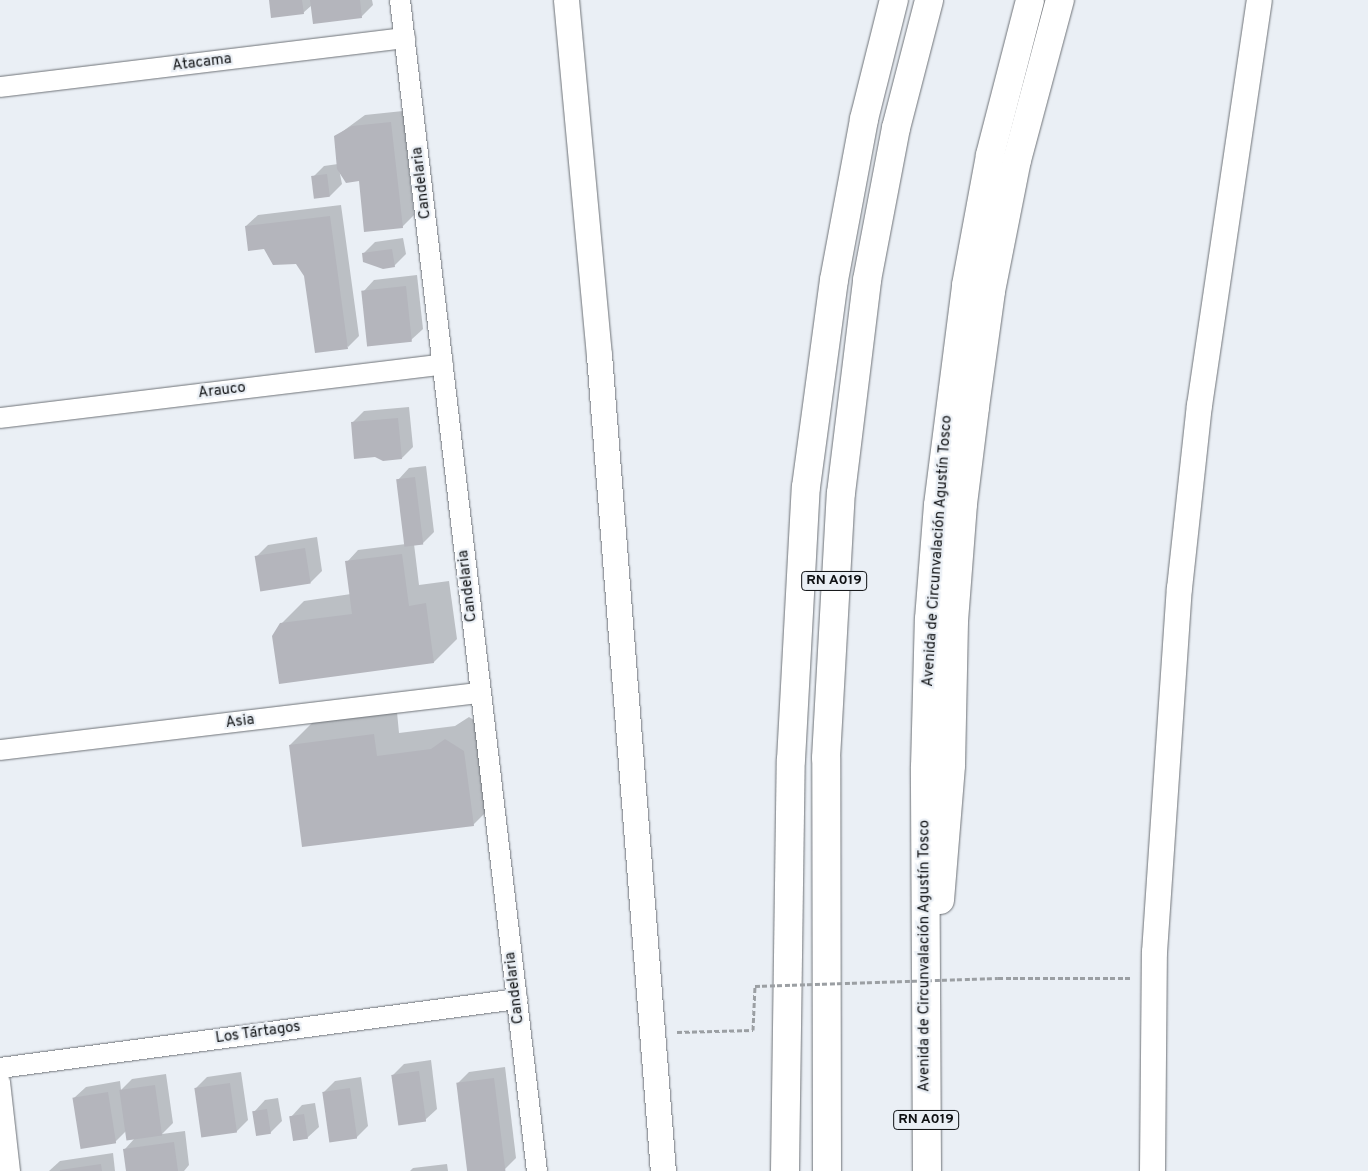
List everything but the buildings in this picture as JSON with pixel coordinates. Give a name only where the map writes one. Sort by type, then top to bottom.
[{"type":"highway","points":[[785,1171],[791,760],[806,487],[834,280],[864,119],[894,0]]},
{"type":"highway","name":"RN A019","points":[[827,1171],[826,758],[840,493],[867,280],[896,128],[929,0]]},
{"type":"highway","name":"Avenida de Circunvalación Agustín Tosco","points":[[927,1167],[925,1068],[925,767],[930,618],[939,496],[966,285],[990,155],[1030,0]]},
{"type":"highway","points":[[925,1068],[951,765],[954,621],[962,513],[974,417],[991,291],[1017,160],[1060,0]]},
{"type":"street","name":"Candelaria","points":[[400,0],[537,1171]]},
{"type":"street","points":[[566,0],[654,1033],[663,1171]]},
{"type":"street","points":[[1152,1171],[1153,978],[1180,588],[1198,405],[1259,0]]},
{"type":"street","name":"Atacama","points":[[0,88],[405,38]]},
{"type":"street","name":"Arauco","points":[[0,418],[443,364]]},
{"type":"street","name":"Asia","points":[[0,750],[481,693]]},
{"type":"street","name":"Los Tártagos","points":[[0,1068],[517,999]]},
{"type":"street","points":[[0,1082],[10,1171]]},
{"type":"path","points":[[654,1033],[753,1030],[755,986],[998,978],[1153,978]]}]
